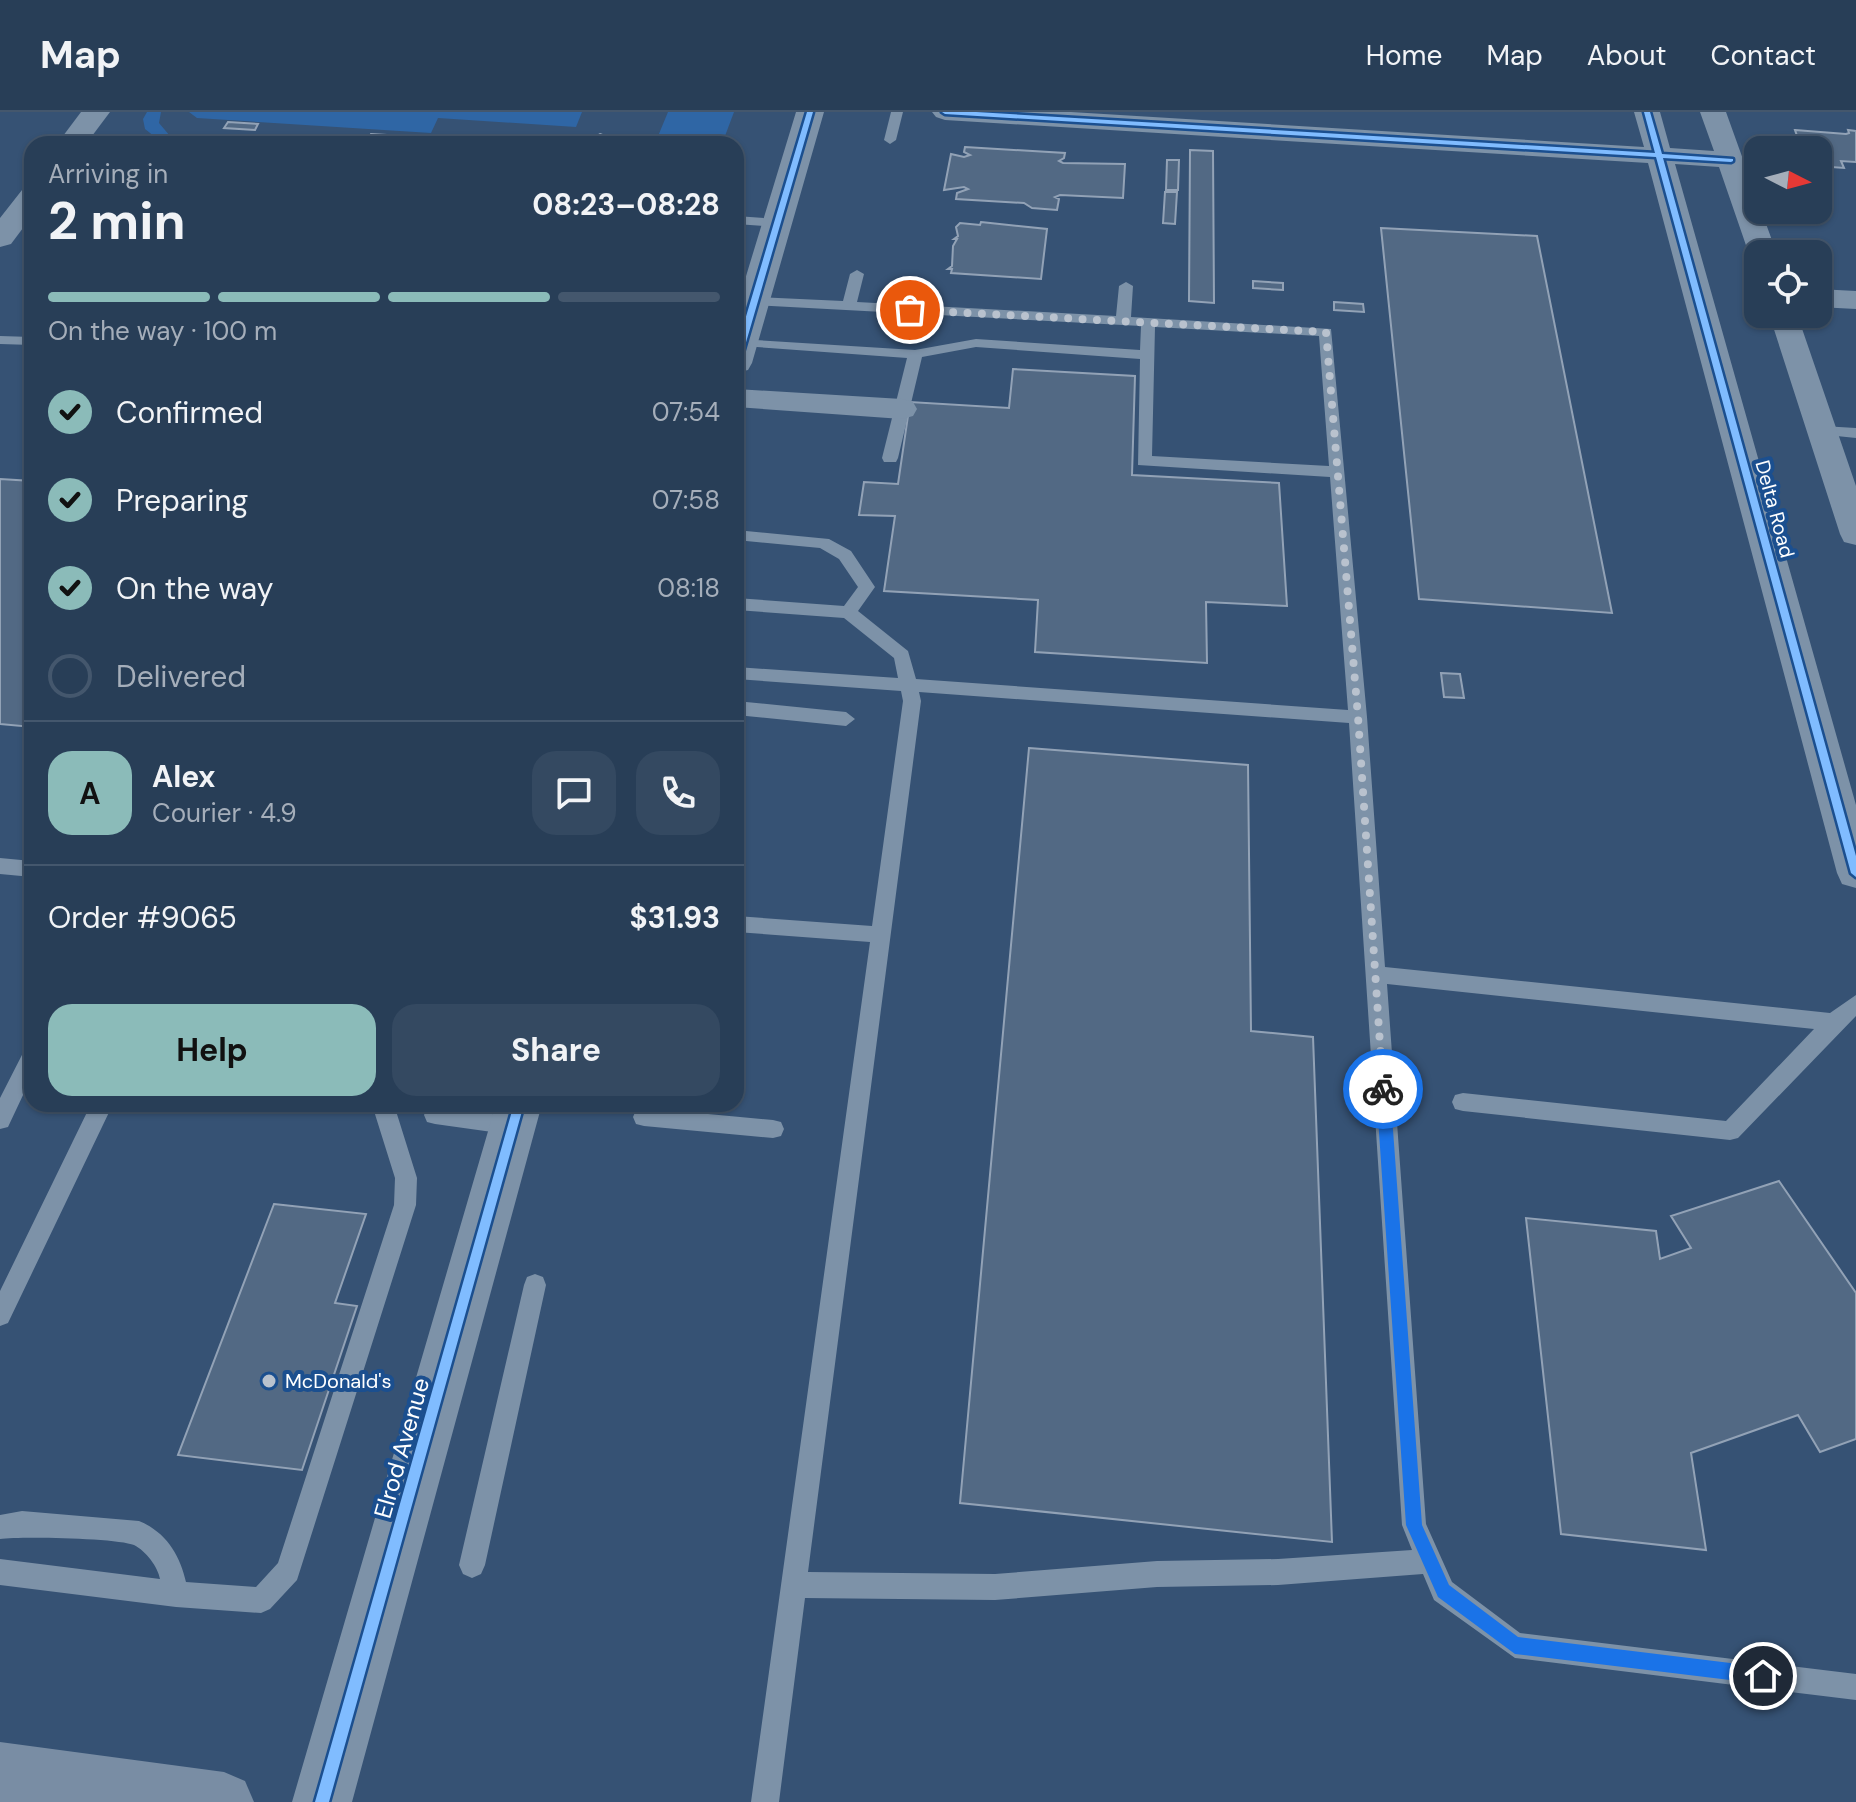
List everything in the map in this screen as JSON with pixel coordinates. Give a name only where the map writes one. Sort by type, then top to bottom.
[{"type":"main road","points":[[0,1772],[224,1802]]},
{"type":"street","points":[[77,136],[96,112]]},
{"type":"street","points":[[744,338],[810,112]]},
{"type":"street","points":[[945,112],[1029,114],[1143,125],[1731,160]]},
{"type":"street","name":"Delta Road","points":[[1647,112],[1856,873]]},
{"type":"street","points":[[1713,112],[1758,240]]},
{"type":"street","points":[[0,238],[24,206]]},
{"type":"street","points":[[1832,299],[1856,300]]},
{"type":"street","points":[[1788,328],[1856,534]]},
{"type":"street","points":[[744,399],[902,409]]},
{"type":"street","name":"Elrod Avenue","points":[[322,1802],[516,1115]]},
{"type":"lane","points":[[890,140],[897,112]]},
{"type":"lane","points":[[744,221],[777,223]]},
{"type":"lane","points":[[849,306],[857,274]]},
{"type":"lane","points":[[1123,321],[1126,286]]},
{"type":"lane","points":[[755,301],[1326,332],[1358,717],[1414,1525],[1443,1591],[1515,1645],[1856,1687]]},
{"type":"lane","points":[[1148,323],[1144,461],[1338,472]]},
{"type":"lane","points":[[0,340],[24,341]]},
{"type":"lane","points":[[744,352],[915,354],[976,343],[1147,355]]},
{"type":"lane","points":[[890,458],[915,354]]},
{"type":"lane","points":[[1822,431],[1856,433]]},
{"type":"lane","points":[[744,536],[823,543],[845,555],[867,587],[848,612]]},
{"type":"lane","points":[[744,605],[848,612],[902,655],[912,701],[765,1802]]},
{"type":"lane","points":[[744,674],[1358,717]]},
{"type":"lane","points":[[744,709],[846,719]]},
{"type":"lane","points":[[0,866],[24,868]]},
{"type":"lane","points":[[744,925],[881,935]]},
{"type":"lane","points":[[1375,974],[1834,1022]]},
{"type":"lane","points":[[1463,1102],[1730,1131],[1834,1022],[1856,1004]]},
{"type":"lane","points":[[0,1120],[24,1071]]},
{"type":"lane","points":[[0,1315],[98,1112]]},
{"type":"lane","points":[[0,1572],[176,1594],[261,1600],[288,1571],[405,1205],[406,1178],[385,1112]]},
{"type":"lane","points":[[435,1115],[516,1115]]},
{"type":"lane","points":[[644,1117],[773,1129]]},
{"type":"lane","points":[[472,1565],[535,1285]]},
{"type":"lane","points":[[0,1527],[22,1523],[139,1533],[169,1561],[176,1594]]},
{"type":"lane","points":[[794,1585],[1035,1585],[1157,1574],[1278,1572],[1429,1561]]},
{"type":"shaded area","points":[[147,112],[161,112],[159,123],[170,136],[154,136],[145,129],[143,119]]},
{"type":"shaded area","points":[[189,112],[582,112],[576,127],[438,118],[431,133],[197,118]]},
{"type":"shaded area","points":[[668,112],[734,112],[725,136],[658,136]]},
{"type":"building","points":[[228,122],[258,124],[255,130],[224,128]]},
{"type":"building","points":[[1795,130],[1846,134],[1848,130],[1856,131],[1856,162],[1841,161],[1844,168],[1832,167],[1832,136],[1797,136]]},
{"type":"building","points":[[965,147],[1065,153],[1059,161],[1063,163],[1125,164],[1123,198],[1060,195],[1055,197],[1059,199],[1057,210],[1032,208],[1024,203],[956,199],[957,193],[968,189],[944,190],[951,154],[970,155],[964,152]]},
{"type":"building","points":[[1190,150],[1213,151],[1214,303],[1189,301]]},
{"type":"building","points":[[1167,160],[1179,160],[1178,190],[1166,190]]},
{"type":"building","points":[[1165,192],[1177,192],[1175,224],[1163,223]]},
{"type":"building","points":[[981,222],[1047,229],[1041,279],[951,273],[952,269],[948,269],[952,266],[953,246],[957,239],[954,239],[958,236],[956,227],[960,223],[980,225]]},
{"type":"building","points":[[1381,228],[1537,236],[1612,613],[1419,599]]},
{"type":"building","points":[[1253,281],[1283,283],[1283,290],[1253,288]]},
{"type":"building","points":[[1334,302],[1363,304],[1364,312],[1334,310]]},
{"type":"building","points":[[1013,369],[1135,376],[1132,475],[1279,483],[1287,606],[1206,602],[1207,663],[1035,652],[1038,600],[884,591],[895,516],[859,515],[864,482],[898,484],[910,402],[1009,408]]},
{"type":"building","points":[[0,479],[24,480],[24,726],[0,724]]},
{"type":"building","points":[[1441,673],[1460,674],[1464,698],[1444,697]]},
{"type":"building","points":[[1029,748],[1248,765],[1251,1031],[1313,1037],[1332,1542],[960,1503]]},
{"type":"building","points":[[1779,1181],[1856,1293],[1856,1439],[1820,1452],[1798,1415],[1691,1453],[1706,1550],[1561,1534],[1526,1218],[1656,1231],[1660,1259],[1691,1248],[1671,1216]]},
{"type":"building","name":"McDonald's","points":[[274,1204],[366,1214],[335,1303],[357,1306],[302,1470],[178,1455]]},
{"type":"cycle path","points":[[744,336],[810,112]]},
{"type":"cycle path","points":[[945,112],[1731,160]]},
{"type":"cycle path","points":[[1647,112],[1856,873]]},
{"type":"cycle path","points":[[322,1802],[517,1112]]},
{"type":"way so far","points":[[910,310],[1326,332],[1358,717],[1383,1089]]},
{"type":"place","name":"McDonald's","points":[[269,1381]]},
{"type":"route","points":[[1383,1089],[1414,1525],[1443,1591],[1515,1645],[1763,1676]]}]
